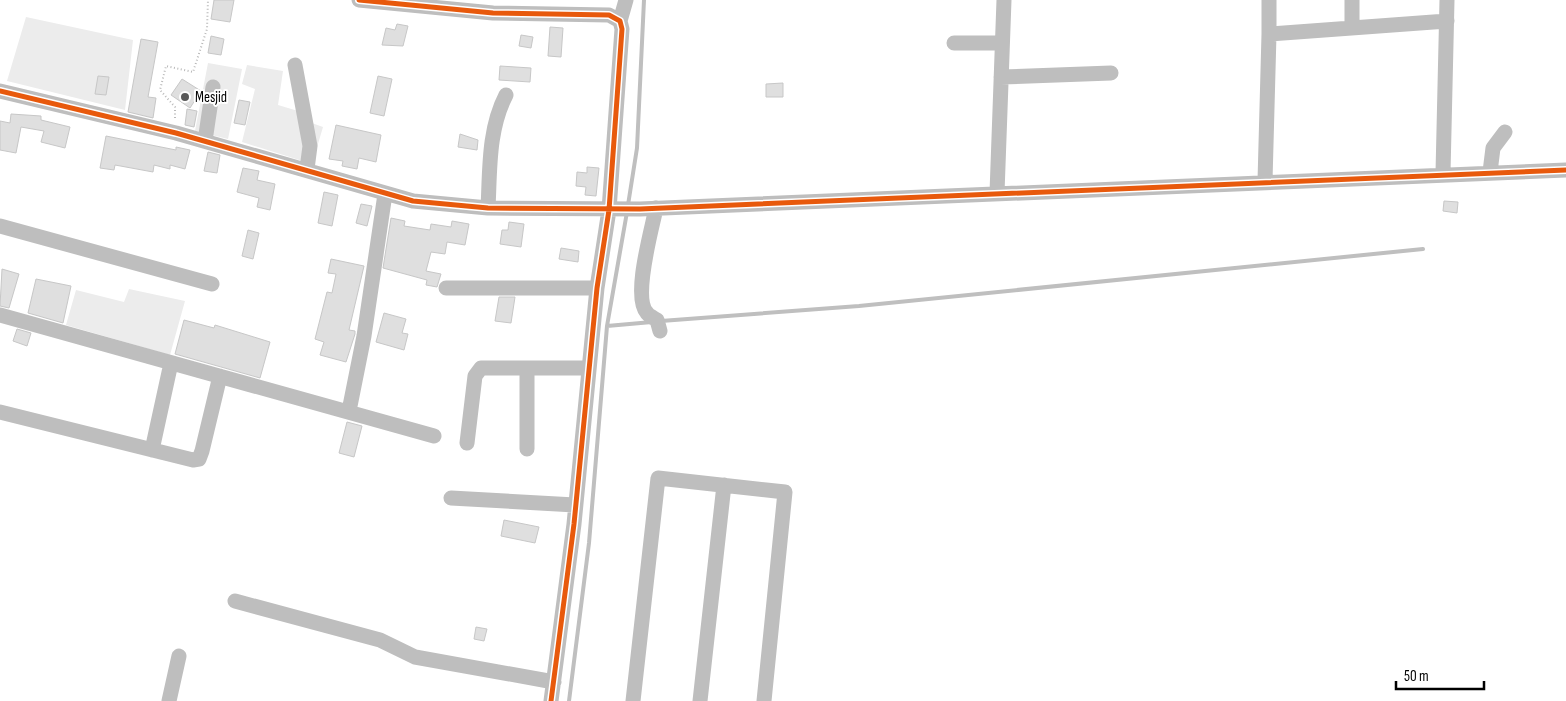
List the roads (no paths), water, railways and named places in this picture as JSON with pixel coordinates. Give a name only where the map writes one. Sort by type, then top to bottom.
[{"type":"street","points":[[358,0],[493,13],[609,15],[620,20]]},
{"type":"street","points":[[551,701],[575,505],[597,288],[613,210],[623,41],[620,20],[626,0]]},
{"type":"street","points":[[996,193],[1004,0]]},
{"type":"street","points":[[1264,181],[1270,0]]},
{"type":"street","points":[[1352,0],[1352,27]]},
{"type":"street","points":[[1443,174],[1448,0]]},
{"type":"street","points":[[1269,34],[1447,21]]},
{"type":"street","points":[[954,43],[1002,43]]},
{"type":"street","points":[[295,65],[303,117],[308,135],[310,154],[307,169]]},
{"type":"street","points":[[1001,77],[1111,73]]},
{"type":"street","points":[[205,141],[213,87]]},
{"type":"street","points":[[0,91],[176,133],[307,169],[413,201],[488,208],[613,210],[1264,181],[1566,170]]},
{"type":"street","points":[[488,208],[492,135],[498,112],[506,95]]},
{"type":"street","points":[[1490,172],[1493,148],[1505,132]]},
{"type":"street","points":[[349,411],[364,336],[385,194]]},
{"type":"street","points":[[656,208],[641,285],[644,308],[658,325]]},
{"type":"street","points":[[0,226],[212,284]]},
{"type":"street","points":[[446,288],[597,288]]},
{"type":"street","points":[[0,315],[434,436]]},
{"type":"street","points":[[152,450],[171,363]]},
{"type":"street","points":[[467,443],[475,376],[479,370],[485,367],[588,368]]},
{"type":"street","points":[[526,449],[527,368]]},
{"type":"street","points":[[0,412],[193,460],[199,459],[220,376]]},
{"type":"street","points":[[633,701],[658,478],[785,492],[764,701]]},
{"type":"street","points":[[700,701],[724,485]]},
{"type":"street","points":[[451,498],[575,505]]},
{"type":"street","points":[[235,601],[380,640],[415,658],[554,682]]},
{"type":"street","points":[[169,701],[179,656]]},
{"type":"waterway","points":[[628,205],[637,148],[644,0]]},
{"type":"waterway","points":[[569,701],[589,543],[607,326],[627,212]]},
{"type":"waterway","points":[[661,321],[859,306],[1423,249]]},
{"type":"waterway","points":[[607,326],[652,322]]},
{"type":"place","name":"Mesjid","points":[[185,97]]}]
